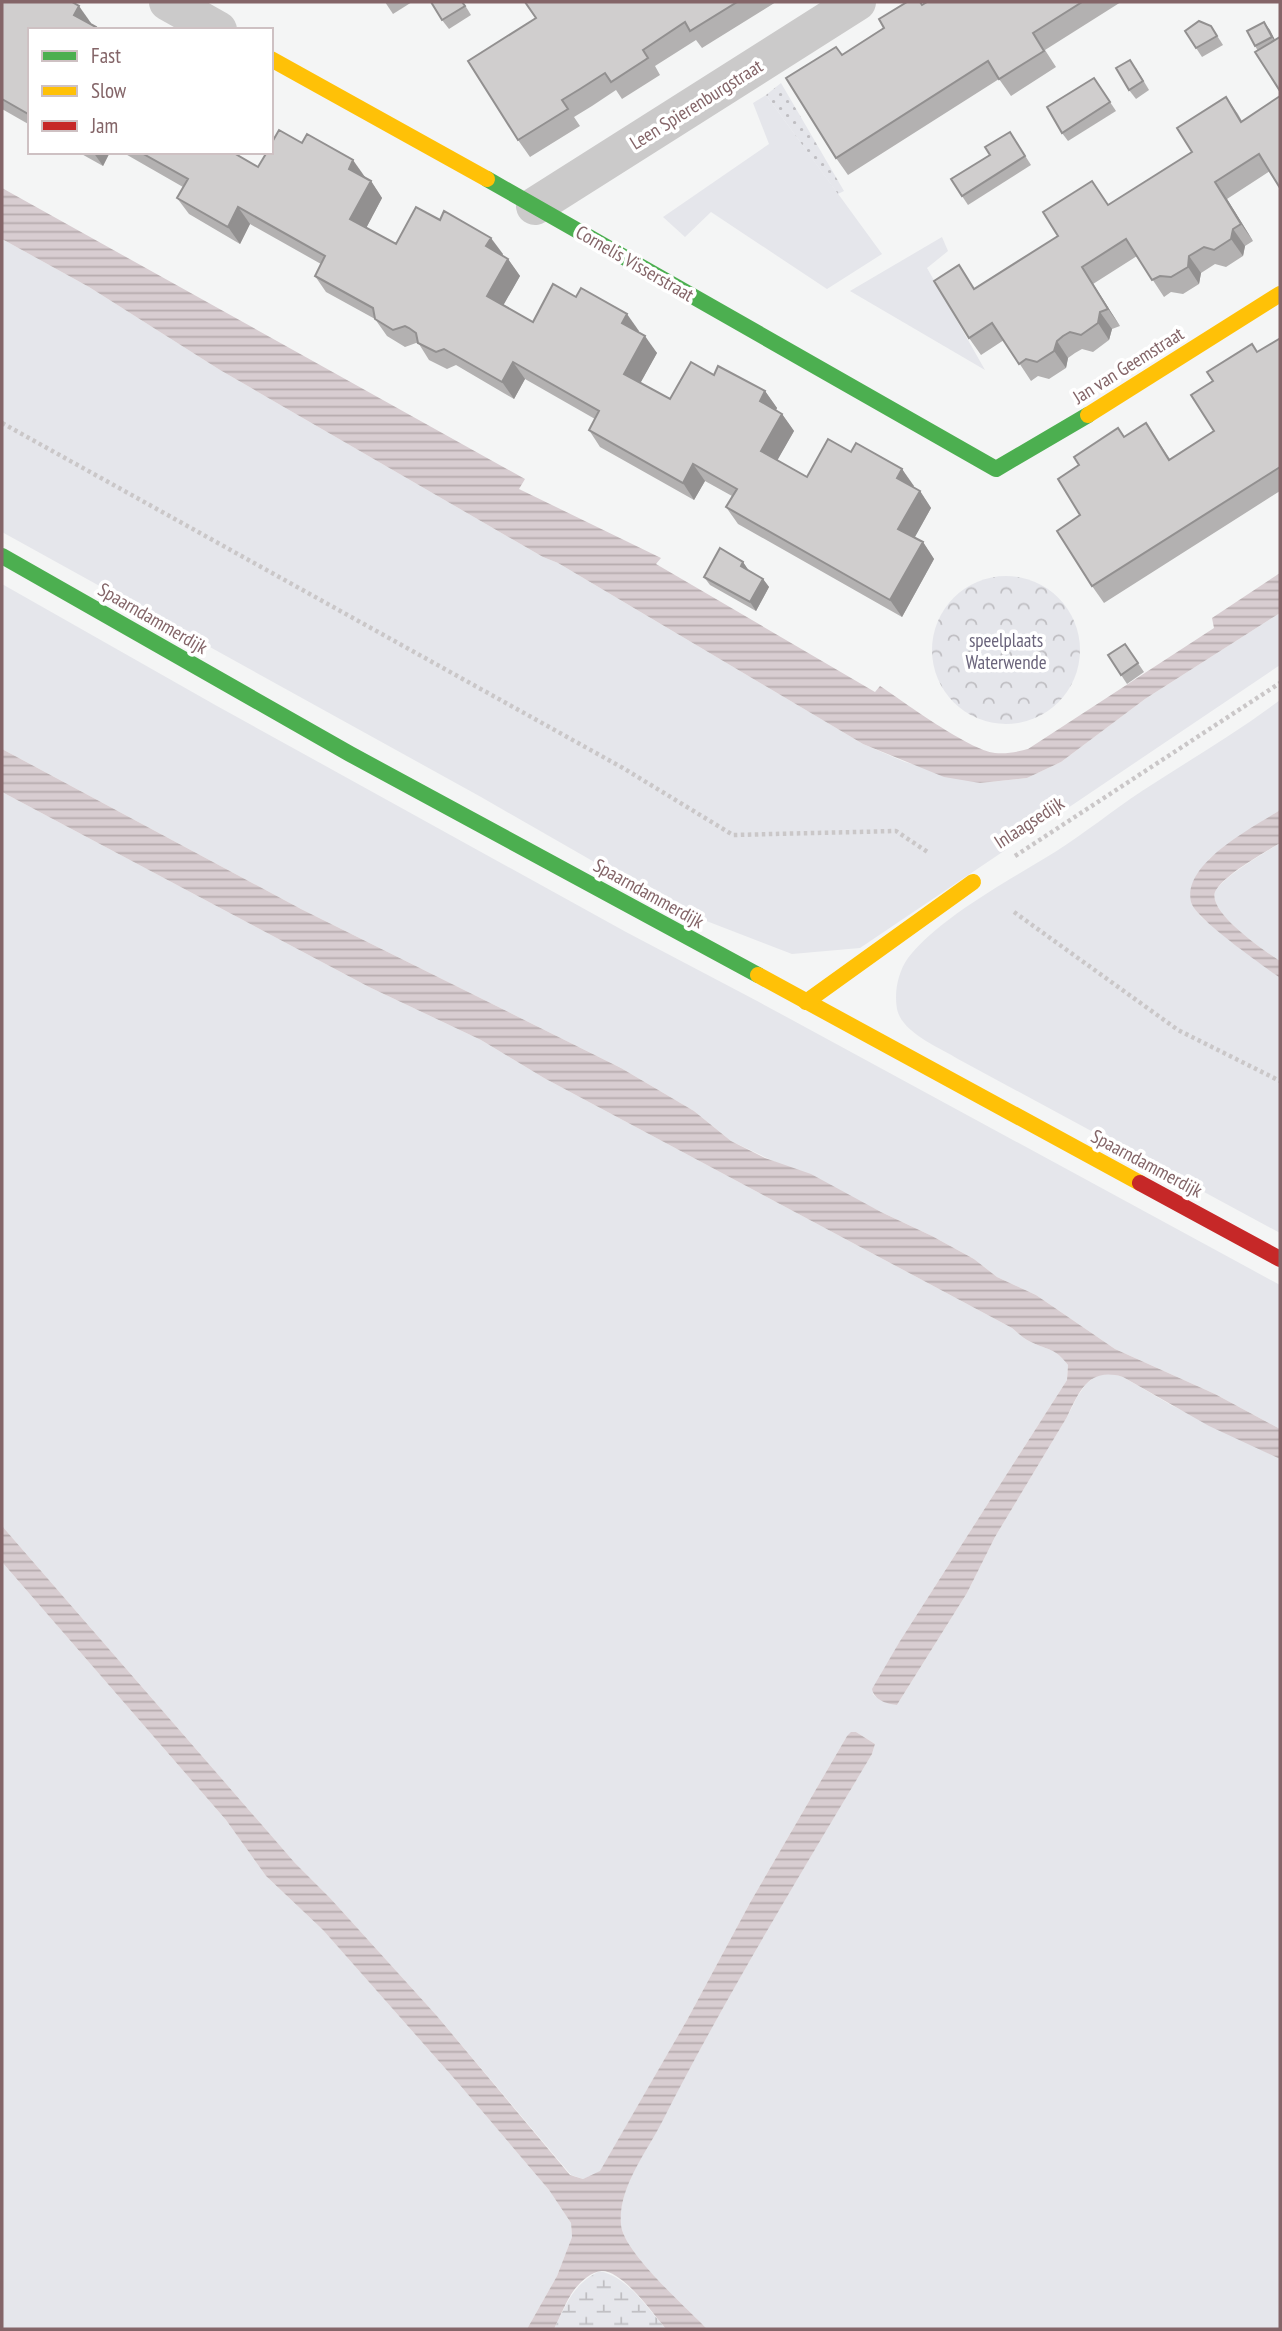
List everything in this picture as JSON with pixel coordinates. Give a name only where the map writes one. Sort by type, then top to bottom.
[{"type":"street","points":[[168,2],[214,28]]},
{"type":"street","name":"Leen Spierenburgstraat","points":[[535,206],[856,2]]},
{"type":"street","name":"Cornelis Visserstraat","points":[[273,60],[996,469]]},
{"type":"street","name":"Jan van Geemstraat","points":[[996,469],[1083,418],[1280,293]]},
{"type":"street","name":"Spaarndammerdijk","points":[[2,556],[350,754],[1280,1259]]},
{"type":"street","points":[[806,1002],[973,882]]},
{"type":"path","points":[[2,423],[623,768],[733,835],[896,831],[973,882],[1178,1030],[1280,1081]]},
{"type":"path","name":"Inlaagsedijk","points":[[973,882],[1280,683]]},
{"type":"green space","points":[[781,83],[844,191],[838,194],[766,95]]},
{"type":"green space","points":[[766,95],[882,254],[827,289],[711,212],[685,237],[663,217],[769,144],[753,103]]},
{"type":"green space","points":[[942,237],[948,251],[927,268],[985,370],[850,291]]},
{"type":"green space","points":[[2,239],[89,287],[220,370],[543,557],[558,563],[863,744],[905,762],[980,783],[1027,778],[1061,762],[1145,699],[1280,613],[1280,665],[860,948],[792,954],[678,910],[481,797],[2,532]]},
{"type":"green space","name":"speelplaats Waterwende","points":[[1006,576],[1034,582],[1058,598],[1074,622],[1080,650],[1074,678],[1058,702],[1034,718],[1006,724],[978,718],[954,702],[938,678],[932,650],[938,622],[954,598],[978,582]]},
{"type":"green space","points":[[2,584],[626,932],[1280,1285],[1280,1429],[1215,1394],[1115,1349],[1036,1295],[997,1277],[974,1259],[932,1236],[731,1141],[694,1111],[621,1068],[301,909],[2,749]]},
{"type":"green space","points":[[1280,700],[1280,810],[1209,859],[1191,903],[1201,917],[1280,978],[1280,1233],[922,1038],[900,1018],[896,996],[899,976],[908,958],[938,928]]},
{"type":"green space","points":[[2,792],[369,987],[481,1040],[544,1078],[1012,1328],[1026,1339],[1055,1352],[1063,1359],[1068,1365],[1067,1380],[900,1641],[873,1694],[881,1700],[897,1705],[967,1593],[995,1537],[1077,1397],[1096,1376],[1109,1373],[1123,1377],[1171,1405],[1280,1459],[1280,2329],[707,2329],[657,2279],[632,2249],[621,2224],[624,2196],[635,2169],[713,2025],[872,1754],[875,1744],[856,1732],[847,1736],[751,1901],[600,2172],[583,2179],[571,2175],[437,2016],[295,1863],[2,1526]]},
{"type":"green space","points":[[1280,843],[1280,961],[1239,931],[1220,910],[1215,901],[1215,892],[1235,873]]},
{"type":"green space","points":[[2,1562],[226,1820],[266,1876],[323,1930],[549,2190],[571,2223],[572,2237],[557,2276],[527,2329],[2,2329]]},
{"type":"green space","points":[[600,2271],[629,2287],[666,2329],[554,2329],[577,2288]]},
{"type":"shaded area","points":[[2,188],[525,479],[519,489],[661,558],[656,564],[875,692],[880,686],[969,744],[984,750],[1004,753],[1028,749],[1214,628],[1212,618],[1280,573],[1280,613],[1145,699],[1061,762],[1027,778],[980,783],[944,777],[863,744],[558,563],[543,557],[220,370],[89,287],[2,239]]},
{"type":"shaded area","points":[[2,749],[301,909],[621,1068],[694,1111],[731,1141],[765,1158],[811,1174],[932,1236],[974,1259],[997,1277],[1036,1295],[1115,1349],[1215,1394],[1280,1429],[1280,1459],[1209,1426],[1123,1377],[1102,1375],[1094,1378],[1076,1398],[995,1537],[967,1593],[897,1705],[881,1701],[872,1689],[1067,1380],[1068,1365],[1063,1359],[1055,1352],[1026,1339],[1012,1328],[544,1078],[481,1040],[369,987],[2,792]]},
{"type":"shaded area","points":[[1280,810],[1280,843],[1226,879],[1215,892],[1215,901],[1239,931],[1280,961],[1280,978],[1216,930],[1195,910],[1191,902],[1191,888],[1197,874],[1208,860],[1238,836]]},
{"type":"shaded area","points":[[2,1526],[295,1863],[437,2016],[570,2175],[583,2179],[600,2171],[847,1736],[856,1732],[875,1744],[872,1754],[712,2028],[634,2171],[624,2197],[621,2224],[632,2249],[657,2279],[707,2329],[666,2329],[628,2285],[610,2273],[601,2271],[590,2275],[576,2287],[554,2329],[527,2329],[557,2276],[572,2237],[571,2223],[549,2190],[459,2084],[323,1930],[266,1876],[226,1820],[2,1562]]},
{"type":"building","points":[[2,2],[72,2],[79,6],[74,15],[96,28],[28,28],[28,114],[2,99]]},
{"type":"building","points":[[431,2],[462,2],[465,6],[442,20]]},
{"type":"building","points":[[525,2],[737,2],[690,31],[685,22],[643,50],[648,58],[611,82],[605,73],[562,100],[568,109],[518,140],[468,61],[536,18]]},
{"type":"building","points":[[907,2],[920,2],[922,5],[927,2],[1082,2],[1033,33],[1044,51],[999,79],[988,61],[836,158],[786,78],[836,47],[842,55],[884,28],[879,19]]},
{"type":"building","points":[[1199,21],[1211,26],[1217,36],[1196,48],[1185,31]]},
{"type":"building","points":[[1264,22],[1272,37],[1255,46],[1247,31]]},
{"type":"building","points":[[1280,37],[1280,91],[1255,52]]},
{"type":"building","points":[[1130,60],[1143,81],[1129,90],[1116,68]]},
{"type":"building","points":[[1094,78],[1110,102],[1062,133],[1047,107]]},
{"type":"building","points":[[1280,96],[1280,188],[1259,154],[1215,182],[1241,224],[1233,229],[1231,239],[1214,250],[1204,247],[1189,256],[1188,267],[1171,277],[1160,276],[1152,280],[1126,239],[1082,267],[1108,309],[1100,312],[1098,323],[1081,335],[1070,332],[1063,336],[1057,341],[1054,351],[1037,362],[1026,359],[1019,364],[992,323],[969,338],[934,281],[959,265],[974,289],[1058,236],[1043,212],[1092,181],[1108,205],[1192,152],[1177,128],[1226,97],[1241,122]]},
{"type":"building","points":[[279,130],[302,143],[307,134],[353,160],[349,169],[371,181],[350,219],[396,244],[416,207],[440,220],[444,211],[491,238],[486,246],[508,259],[487,296],[533,322],[553,284],[576,297],[581,288],[627,314],[622,323],[645,336],[624,374],[670,399],[691,362],[714,375],[718,366],[765,391],[760,401],[782,414],[761,451],[807,477],[828,439],[851,452],[856,443],[902,469],[897,478],[920,491],[898,529],[923,542],[890,600],[726,507],[737,489],[693,464],[683,483],[589,430],[599,411],[513,362],[502,382],[444,349],[436,352],[418,343],[416,333],[405,326],[393,330],[375,319],[373,308],[315,276],[325,256],[238,207],[228,227],[177,198],[188,179],[144,154],[235,154],[258,167],[266,154],[273,154],[273,140]]},
{"type":"building","points":[[1010,132],[1025,156],[962,196],[951,179],[990,155],[985,147]]},
{"type":"building","points":[[1279,339],[1280,467],[1092,586],[1057,531],[1080,515],[1058,479],[1079,465],[1074,457],[1118,428],[1124,437],[1146,423],[1169,460],[1214,431],[1191,395],[1213,381],[1207,372],[1252,344],[1257,352]]},
{"type":"building","points":[[720,548],[743,562],[741,566],[763,579],[750,602],[704,577]]},
{"type":"building","points":[[1125,644],[1138,663],[1121,675],[1108,655]]},
{"type":"traffic: fast","points":[[487,179],[996,469],[1088,415]]},
{"type":"traffic: fast","points":[[2,556],[350,754],[758,975]]},
{"type":"traffic: slow","points":[[273,60],[487,179]]},
{"type":"traffic: slow","points":[[1088,415],[1280,294]]},
{"type":"traffic: slow","points":[[806,1002],[973,882]]},
{"type":"traffic: slow","points":[[758,975],[1140,1183]]},
{"type":"traffic: jam","points":[[1140,1183],[1280,1259]]}]
